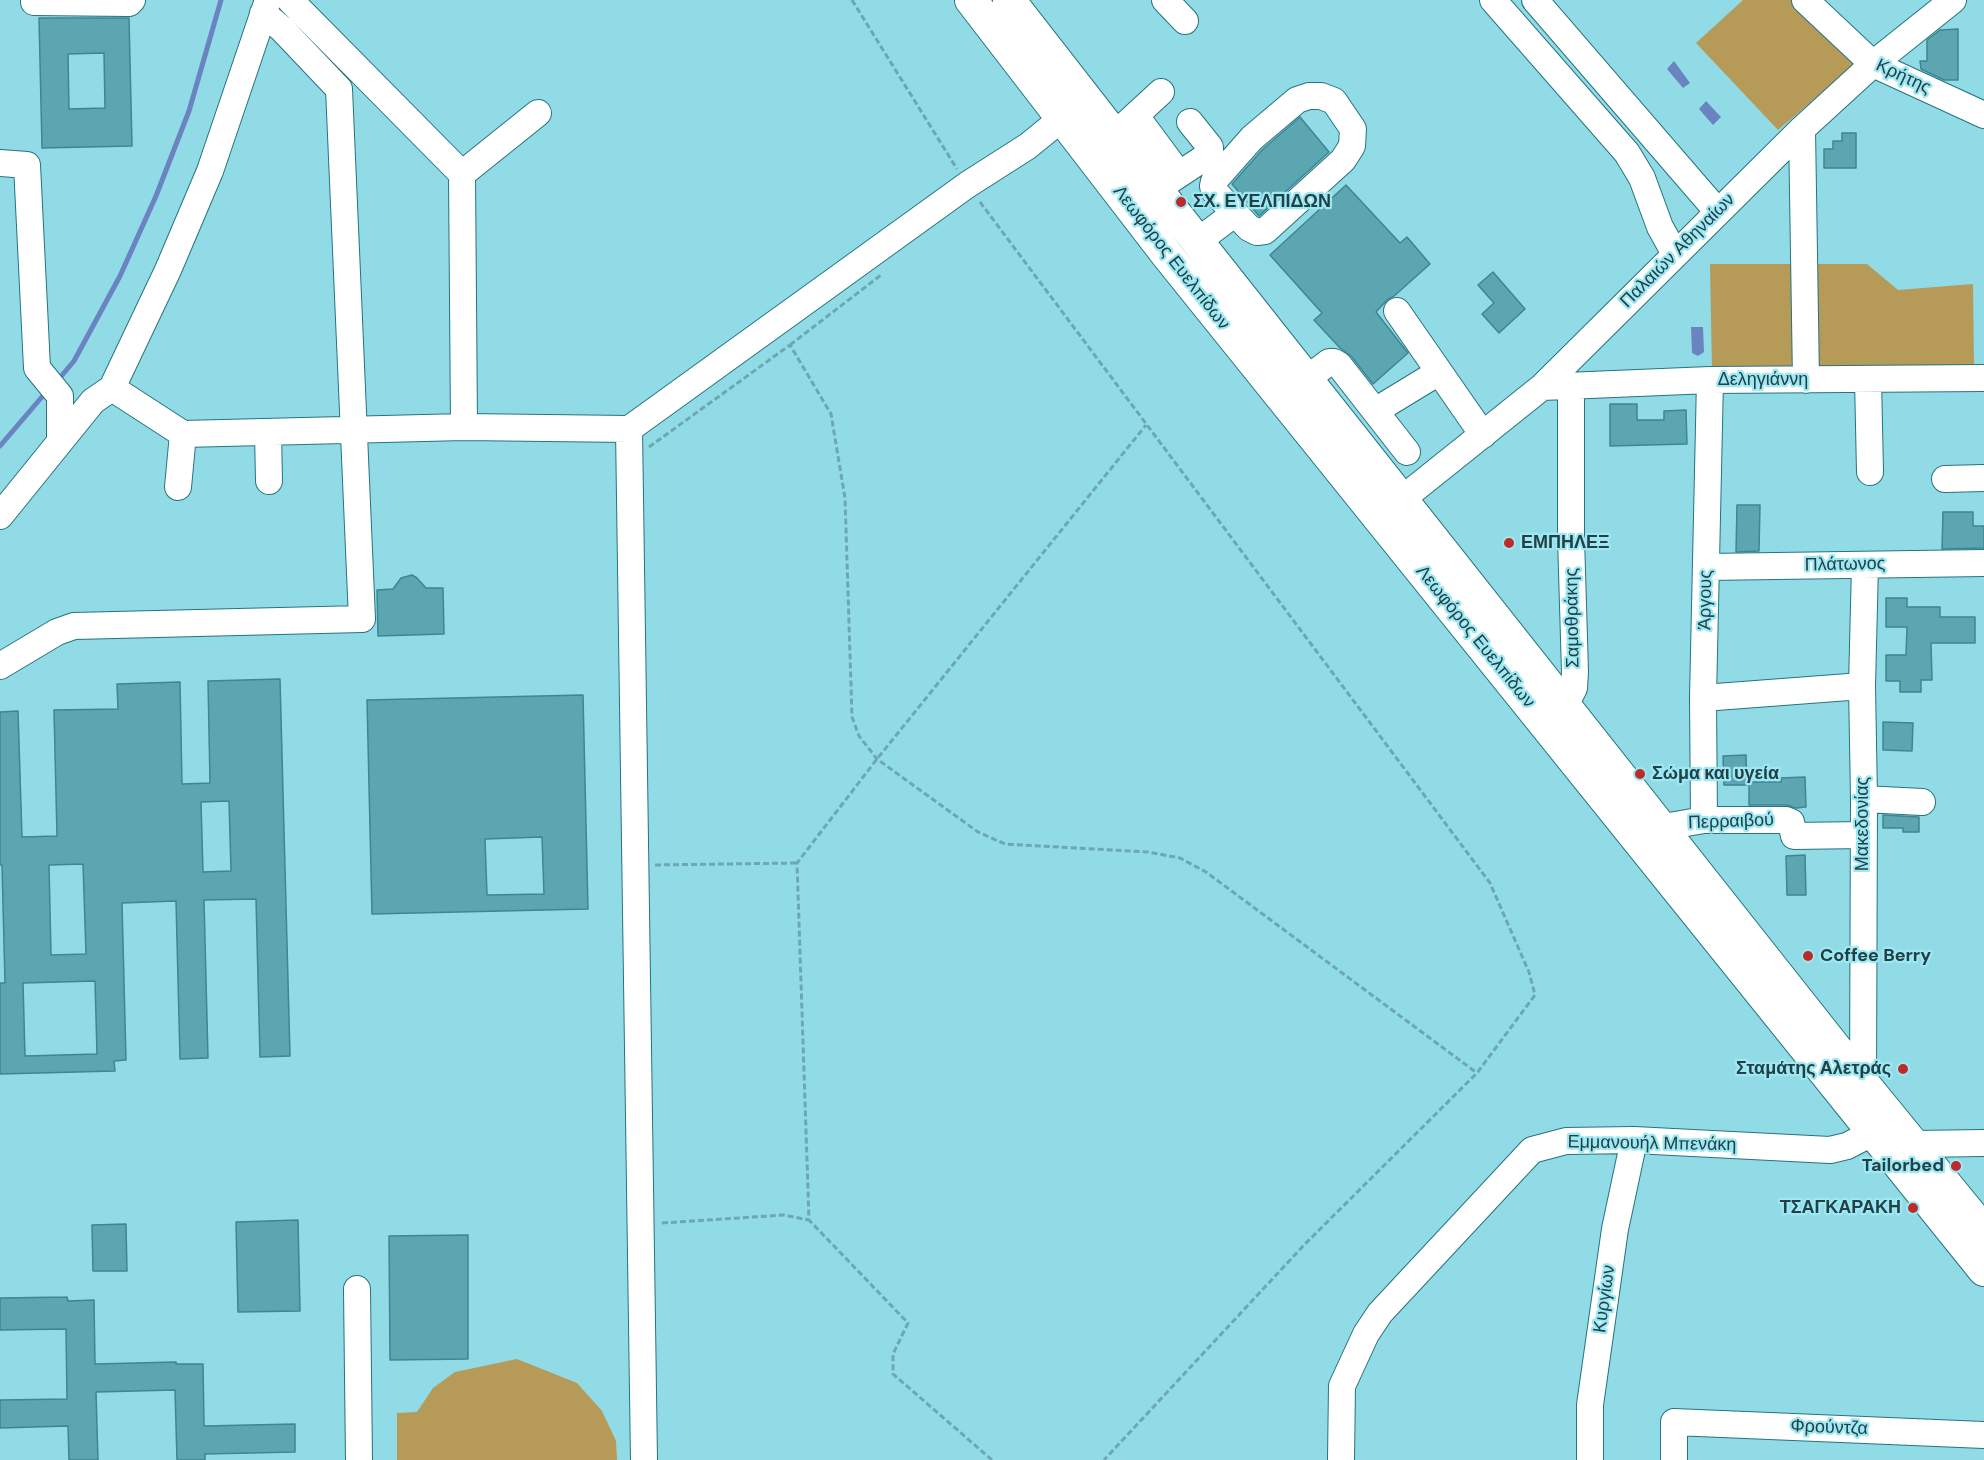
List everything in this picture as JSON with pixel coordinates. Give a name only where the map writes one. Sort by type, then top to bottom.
[{"type":"main road","name":"Λεωφόρος Ευελπίδων","points":[[971,0],[1074,108],[1125,125],[1168,182],[1198,241],[1863,1083],[1984,1231]]},
{"type":"main road","name":"Λεωφόρος Ευελπίδων","points":[[1010,0],[1074,108],[1168,256],[1984,1270]]},
{"type":"street","points":[[34,0],[34,2],[129,3],[132,0]]},
{"type":"street","points":[[290,0],[462,174],[464,427]]},
{"type":"street","points":[[1165,0],[1185,21]]},
{"type":"street","points":[[1493,0],[1627,153],[1641,178],[1660,227],[1675,254]]},
{"type":"street","points":[[1535,0],[1718,212]]},
{"type":"street","name":"Κρήτης","points":[[1805,0],[1873,64],[1984,115]]},
{"type":"street","name":"Παλαιών Αθηναίων","points":[[1402,499],[1542,387],[1802,129],[1873,64],[1953,0]]},
{"type":"street","points":[[0,516],[93,401],[112,388],[168,270],[210,171],[265,7]]},
{"type":"street","points":[[0,666],[57,632],[74,626],[362,619],[339,89],[265,7]]},
{"type":"street","points":[[1125,125],[1161,92]]},
{"type":"street","points":[[1309,96],[1321,96],[1334,101],[1353,129],[1352,146],[1343,160],[1265,231],[1257,232],[1249,228],[1234,214],[1212,186],[1252,138],[1297,100],[1309,96]]},
{"type":"street","points":[[112,388],[183,434],[464,427],[629,439],[967,185],[1028,146],[1074,108]]},
{"type":"street","points":[[462,174],[538,112]]},
{"type":"street","points":[[1168,182],[1210,153],[1190,122]]},
{"type":"street","points":[[1802,129],[1806,380]]},
{"type":"street","points":[[0,163],[27,165],[37,368],[60,396],[60,441]]},
{"type":"street","points":[[1198,241],[1234,214]]},
{"type":"street","points":[[1397,311],[1483,435]]},
{"type":"street","points":[[1306,379],[1329,362],[1339,365],[1407,452]]},
{"type":"street","points":[[1336,416],[1370,404],[1439,372]]},
{"type":"street","name":"Δεληγιάννη","points":[[1542,387],[1710,380],[1984,378]]},
{"type":"street","points":[[1868,379],[1870,472]]},
{"type":"street","name":"Άργους","points":[[1704,820],[1703,698],[1710,380]]},
{"type":"street","name":"Σαμοθράκης","points":[[1561,701],[1571,694],[1574,688],[1575,672],[1571,538],[1572,386]]},
{"type":"street","points":[[267,432],[269,481]]},
{"type":"street","points":[[178,487],[183,434]]},
{"type":"street","points":[[629,439],[644,1460]]},
{"type":"street","points":[[1945,478],[1984,478]]},
{"type":"street","name":"Πλάτωνος","points":[[1707,567],[1984,563]]},
{"type":"street","name":"Μακεδονίας","points":[[1863,1083],[1864,565]]},
{"type":"street","points":[[1703,698],[1862,686]]},
{"type":"street","points":[[1864,799],[1922,802]]},
{"type":"street","name":"Περραιβού","points":[[1660,826],[1704,820],[1786,820],[1791,822],[1794,836],[1863,835]]},
{"type":"street","name":"Εμμανουήλ Μπενάκη","points":[[1341,1460],[1342,1386],[1366,1334],[1380,1313],[1532,1150],[1566,1141],[1634,1140],[1830,1150],[1847,1146],[1872,1133]]},
{"type":"street","name":"Κυργίων","points":[[1590,1460],[1590,1405],[1616,1229],[1634,1140]]},
{"type":"street","points":[[1912,1144],[1984,1143]]},
{"type":"street","points":[[357,1289],[359,1460]]},
{"type":"street","name":"Φρούντζα","points":[[1674,1460],[1674,1422],[1984,1435]]},
{"type":"path","points":[[852,0],[967,185],[1490,883],[1529,972],[1535,995],[1478,1073],[1305,1244],[1104,1460]]},
{"type":"path","points":[[629,439],[650,447],[790,345],[831,414],[845,498],[852,717],[858,736],[877,759],[978,832],[1005,844],[1148,852],[1180,858],[1197,867],[1478,1073]]},
{"type":"path","points":[[809,1220],[797,863],[877,759],[1146,425]]},
{"type":"path","points":[[635,865],[797,863]]},
{"type":"path","points":[[640,1224],[784,1215],[809,1220],[908,1323],[893,1353],[893,1374],[992,1460]]},
{"type":"shaded area","points":[[1743,0],[1794,0],[1859,61],[1778,130],[1696,43]]},
{"type":"shaded area","points":[[1710,264],[1867,264],[1898,290],[1973,284],[1974,370],[1712,372]]},
{"type":"shaded area","points":[[517,1359],[577,1383],[602,1411],[616,1441],[617,1460],[397,1460],[397,1413],[417,1412],[433,1388],[455,1372]]},
{"type":"water","points":[[1674,61],[1690,83],[1683,88],[1667,69]]},
{"type":"water","points":[[1706,101],[1721,117],[1713,125],[1699,109]]},
{"type":"water","points":[[1691,327],[1703,327],[1704,352],[1698,356],[1692,353]]},
{"type":"building","points":[[39,18],[129,18],[132,146],[42,148]],"holes":[[[104,53],[105,108],[69,109],[68,54]]]},
{"type":"building","points":[[1958,29],[1958,80],[1944,80],[1921,69],[1920,61],[1927,61],[1927,40],[1940,30]]},
{"type":"building","points":[[1300,117],[1329,152],[1259,216],[1232,184],[1263,149]]},
{"type":"building","points":[[1842,133],[1856,133],[1856,168],[1824,168],[1824,149],[1833,149],[1833,141],[1842,141]]},
{"type":"building","points":[[1346,185],[1400,243],[1407,237],[1430,264],[1376,312],[1408,353],[1373,384],[1351,356],[1340,348],[1314,320],[1322,313],[1270,255]]},
{"type":"building","points":[[1493,272],[1525,309],[1499,333],[1482,314],[1494,303],[1478,285]]},
{"type":"building","points":[[1610,404],[1637,404],[1637,420],[1664,420],[1664,411],[1686,410],[1687,444],[1610,446]]},
{"type":"building","points":[[1737,505],[1760,505],[1759,551],[1736,552]]},
{"type":"building","points":[[1943,512],[1973,512],[1973,526],[1984,526],[1984,548],[1942,549]]},
{"type":"building","points":[[412,575],[426,588],[443,588],[444,634],[378,636],[377,590],[393,589],[401,578]]},
{"type":"building","points":[[1886,598],[1907,598],[1907,607],[1940,607],[1940,617],[1975,617],[1975,643],[1931,643],[1932,680],[1921,680],[1921,692],[1900,692],[1900,681],[1886,681],[1886,655],[1906,655],[1907,627],[1886,627]]},
{"type":"building","points":[[280,679],[290,1056],[260,1057],[256,899],[204,900],[208,1058],[180,1059],[176,901],[122,903],[126,1060],[114,1061],[115,1071],[0,1074],[0,983],[5,983],[2,865],[0,865],[0,712],[18,711],[22,837],[57,836],[54,710],[118,709],[117,684],[180,682],[182,784],[210,783],[208,681]],"holes":[[[229,801],[231,871],[203,872],[201,802]],[[83,864],[86,954],[51,955],[49,865]],[[95,981],[97,1054],[25,1056],[23,983]]]},
{"type":"building","points":[[583,695],[588,909],[372,914],[367,700]],"holes":[[[542,837],[544,894],[487,895],[485,839]]]},
{"type":"building","points":[[1883,722],[1913,723],[1912,751],[1883,750]]},
{"type":"building","points":[[1746,755],[1747,785],[1724,785],[1723,756]]},
{"type":"building","points":[[1805,777],[1806,807],[1749,805],[1749,782],[1781,782],[1781,778]]},
{"type":"building","points":[[1883,815],[1919,817],[1919,832],[1903,832],[1903,828],[1883,828]]},
{"type":"building","points":[[1805,855],[1806,895],[1787,895],[1786,856]]},
{"type":"building","points":[[298,1220],[300,1311],[238,1312],[236,1222]]},
{"type":"building","points":[[126,1224],[127,1271],[93,1271],[92,1225]]},
{"type":"building","points":[[468,1235],[468,1359],[390,1360],[389,1236]]},
{"type":"building","points":[[67,1297],[68,1301],[94,1300],[95,1364],[176,1362],[176,1364],[203,1364],[204,1426],[295,1424],[295,1452],[205,1454],[205,1460],[177,1460],[175,1390],[96,1392],[98,1460],[69,1460],[68,1426],[0,1428],[0,1400],[67,1399],[66,1329],[0,1330],[0,1298]]},
{"type":"waterway","points":[[58,380],[74,361],[120,276],[156,196],[189,111],[221,0]]},
{"type":"waterway","points":[[0,446],[47,391]]},
{"type":"place","name":"ΣΧ. ΕΥΕΛΠΙΔΩΝ","points":[[1181,202]]},
{"type":"place","name":"ΕΜΠΗΛΕΞ","points":[[1509,543]]},
{"type":"place","name":"Σώμα και υγεία","points":[[1640,774]]},
{"type":"place","name":"Coffee Berry","points":[[1808,956]]},
{"type":"place","name":"Σταμάτης Αλετράς","points":[[1903,1069]]},
{"type":"place","name":"Tailorbed","points":[[1956,1166]]},
{"type":"place","name":"ΤΣΑΓΚΑΡΑΚΗ","points":[[1913,1208]]}]
